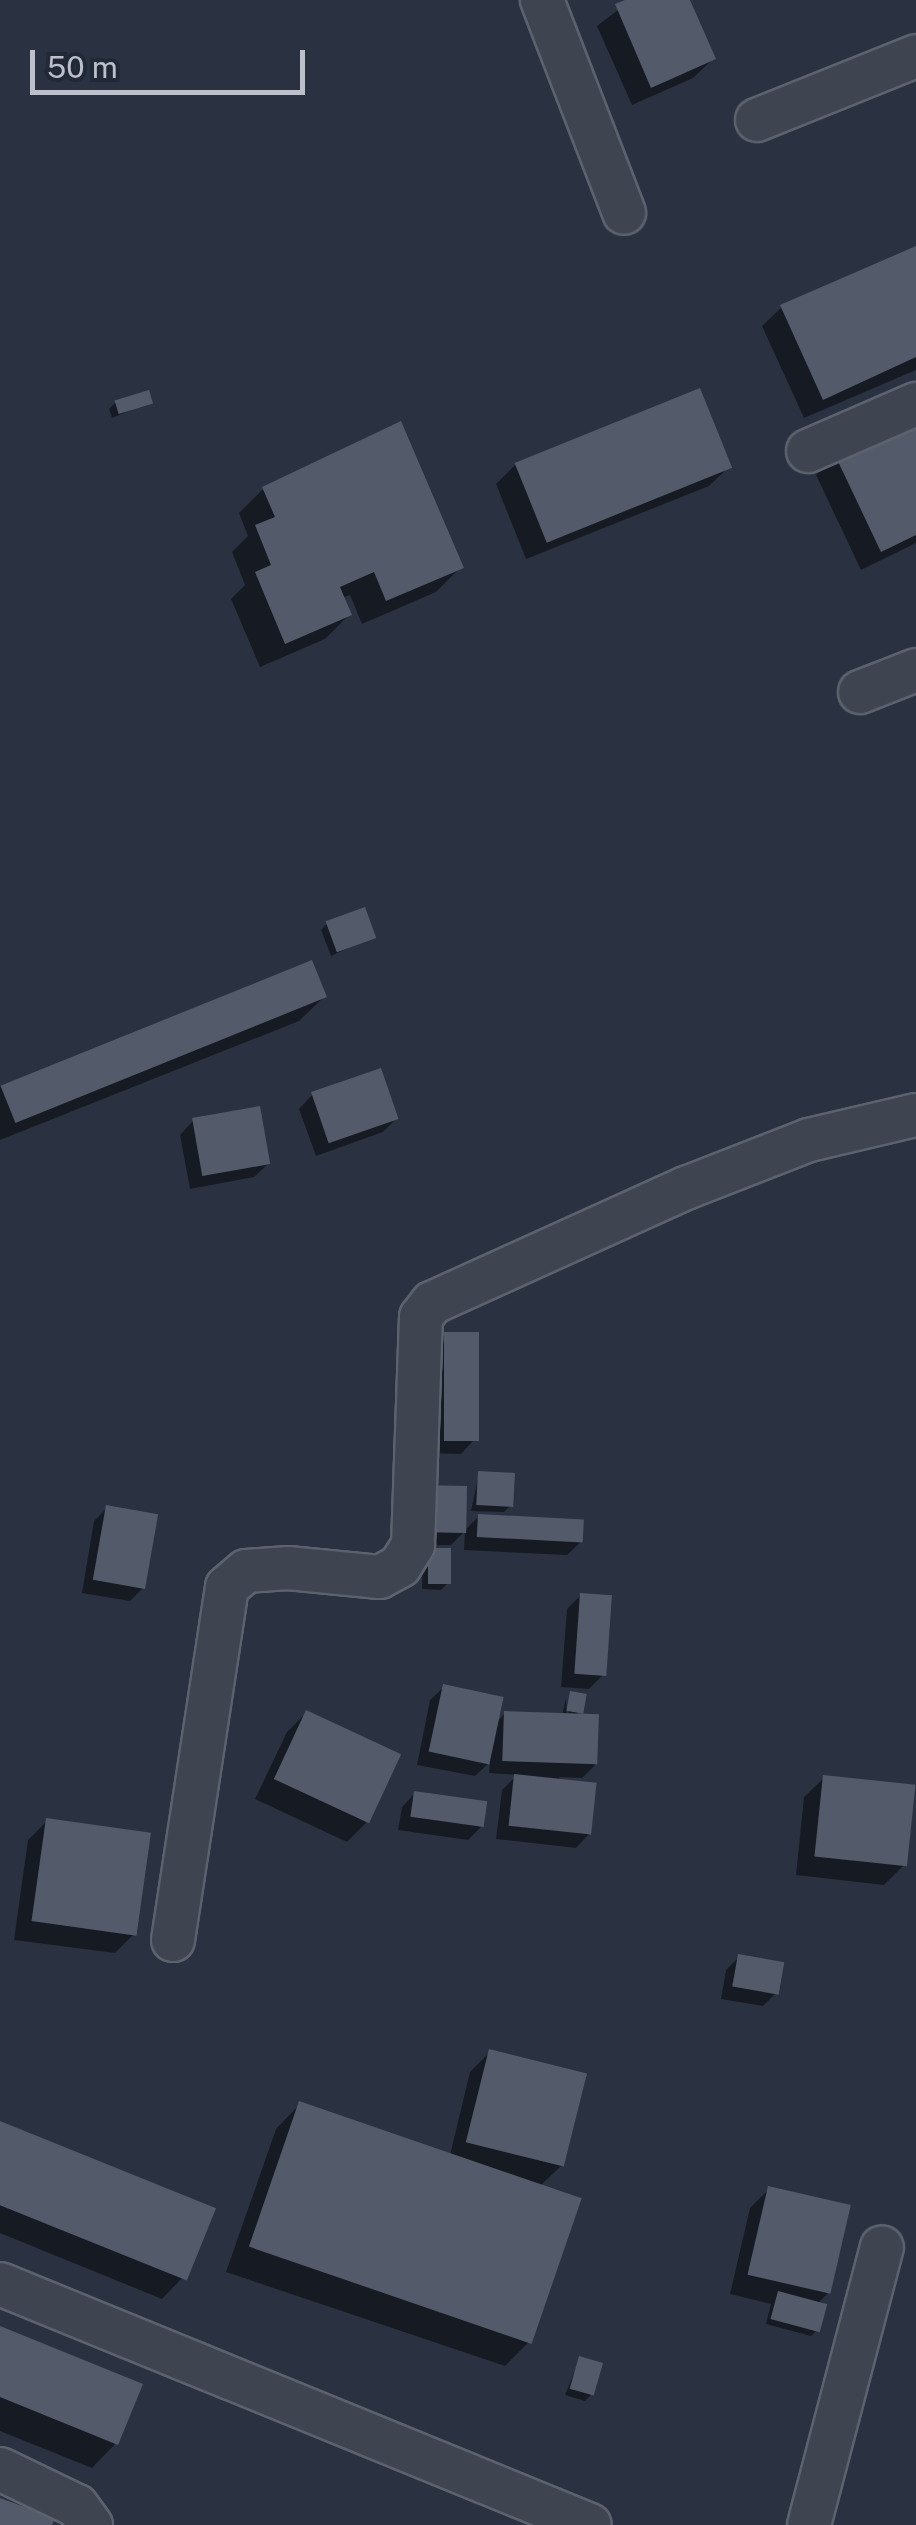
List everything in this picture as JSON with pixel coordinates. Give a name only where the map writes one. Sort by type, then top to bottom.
[{"type":"street","points":[[542,0],[624,213]]},
{"type":"street","points":[[757,120],[916,56]]},
{"type":"street","points":[[808,452],[916,404]]},
{"type":"street","points":[[860,692],[916,670]]},
{"type":"street","points":[[173,1940],[227,1587],[246,1571],[288,1568],[380,1577],[400,1566],[413,1546],[421,1316],[432,1303],[686,1188],[809,1140],[916,1116]]},
{"type":"street","points":[[808,2525],[882,2247]]},
{"type":"street","points":[[0,2284],[590,2525]]},
{"type":"street","points":[[0,2469],[77,2506],[91,2525]]},
{"type":"building","points":[[625,0],[690,0],[716,59],[651,88],[615,4]]},
{"type":"building","points":[[916,246],[916,357],[823,400],[780,305]]},
{"type":"building","points":[[700,388],[732,468],[547,543],[515,463]]},
{"type":"building","points":[[149,390],[153,403],[119,414],[115,401]]},
{"type":"building","points":[[916,418],[916,535],[881,552],[834,453]]},
{"type":"building","points":[[401,421],[464,568],[386,601],[374,572],[340,587],[352,615],[285,644],[255,572],[271,565],[255,525],[275,517],[262,487]]},
{"type":"building","points":[[365,907],[376,938],[337,952],[326,921]]},
{"type":"building","points":[[312,960],[327,997],[15,1123],[0,1086]]},
{"type":"building","points":[[381,1068],[399,1119],[329,1143],[311,1092]]},
{"type":"building","points":[[260,1106],[270,1164],[202,1176],[192,1118]]},
{"type":"building","points":[[444,1332],[479,1332],[479,1441],[444,1441]]},
{"type":"building","points":[[478,1471],[515,1473],[513,1507],[476,1505]]},
{"type":"building","points":[[429,1485],[467,1486],[466,1533],[428,1532]]},
{"type":"building","points":[[106,1505],[158,1514],[145,1589],[93,1580]]},
{"type":"building","points":[[478,1514],[584,1520],[583,1543],[477,1537]]},
{"type":"building","points":[[428,1548],[451,1548],[451,1584],[428,1584]]},
{"type":"building","points":[[580,1593],[612,1595],[606,1676],[574,1674]]},
{"type":"building","points":[[443,1684],[504,1697],[489,1764],[429,1751]]},
{"type":"building","points":[[570,1691],[587,1694],[583,1714],[567,1711]]},
{"type":"building","points":[[306,1710],[401,1754],[369,1823],[274,1779]]},
{"type":"building","points":[[504,1711],[599,1714],[597,1764],[502,1761]]},
{"type":"building","points":[[514,1774],[597,1783],[591,1834],[509,1826]]},
{"type":"building","points":[[823,1775],[915,1785],[907,1866],[814,1857]]},
{"type":"building","points":[[414,1791],[487,1801],[484,1827],[410,1817]]},
{"type":"building","points":[[46,1818],[151,1833],[136,1936],[32,1921]]},
{"type":"building","points":[[738,1954],[784,1962],[779,1995],[732,1986]]},
{"type":"building","points":[[489,2049],[587,2073],[564,2167],[466,2142]]},
{"type":"building","points":[[299,2101],[582,2198],[532,2344],[249,2247]]},
{"type":"building","points":[[0,2121],[216,2208],[187,2281],[0,2205]]},
{"type":"building","points":[[768,2186],[851,2205],[830,2294],[748,2275]]},
{"type":"building","points":[[778,2291],[827,2304],[820,2332],[770,2319]]},
{"type":"building","points":[[0,2326],[143,2384],[118,2445],[0,2397]]},
{"type":"building","points":[[579,2356],[603,2363],[594,2396],[570,2389]]},
{"type":"building","points":[[0,2498],[55,2518],[52,2525],[0,2525]]}]
